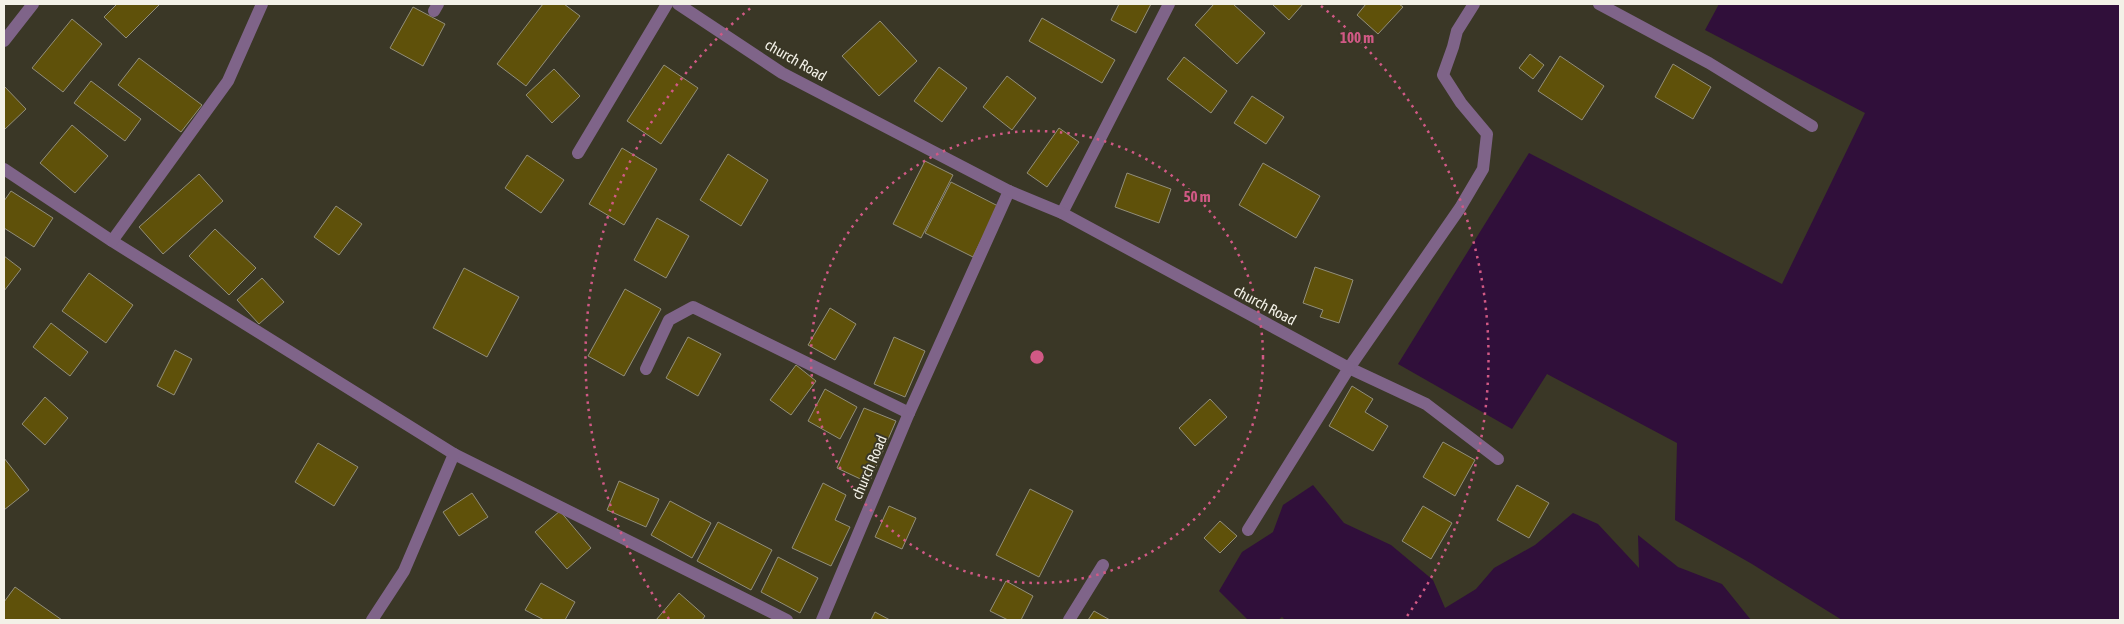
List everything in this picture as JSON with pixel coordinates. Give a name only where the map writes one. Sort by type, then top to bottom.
[{"type":"street","points":[[4,41],[33,4]]},
{"type":"street","points":[[112,241],[228,81],[262,4]]},
{"type":"street","points":[[578,153],[668,4]]},
{"type":"street","name":"church Road","points":[[678,4],[782,73],[1010,191],[1062,214],[1349,368],[1426,404],[1498,459]]},
{"type":"street","points":[[1062,214],[1169,4]]},
{"type":"street","points":[[1248,530],[1349,368],[1460,208],[1483,169],[1487,134],[1461,103],[1443,75],[1457,31],[1474,4]]},
{"type":"street","points":[[1599,4],[1709,62],[1812,126]]},
{"type":"street","points":[[4,169],[112,241],[454,454],[787,620]]},
{"type":"street","name":"church Road","points":[[822,620],[909,413],[1010,191]]},
{"type":"street","points":[[646,369],[669,320],[693,307],[909,413]]},
{"type":"street","points":[[372,620],[404,571],[454,454]]},
{"type":"street","points":[[1069,620],[1103,565]]},
{"type":"shaded area","points":[[1719,4],[2120,4],[2120,620],[1842,620],[1752,564],[1675,520],[1677,443],[1547,374],[1512,429],[1398,364],[1529,153],[1782,284],[1865,113],[1705,30]]},
{"type":"shaded area","points":[[1313,485],[1344,523],[1391,545],[1433,580],[1445,608],[1476,589],[1494,568],[1535,545],[1573,513],[1598,524],[1639,568],[1638,535],[1678,567],[1722,584],[1751,620],[1285,620],[1282,617],[1278,620],[1248,620],[1219,591],[1242,552],[1273,532],[1283,505]]},
{"type":"building","points":[[117,4],[160,4],[126,38],[104,17]]},
{"type":"building","points":[[543,4],[564,4],[580,16],[526,86],[497,64]]},
{"type":"building","points":[[1119,4],[1151,4],[1136,33],[1111,20]]},
{"type":"building","points":[[1214,4],[1233,4],[1265,33],[1237,64],[1195,25]]},
{"type":"building","points":[[1272,4],[1303,4],[1289,20]]},
{"type":"building","points":[[1366,4],[1399,4],[1403,7],[1378,34],[1357,15]]},
{"type":"building","points":[[413,7],[445,24],[423,66],[390,48]]},
{"type":"building","points":[[1042,18],[1115,60],[1102,83],[1029,41]]},
{"type":"building","points":[[72,19],[102,44],[63,92],[32,68]]},
{"type":"building","points":[[880,21],[917,61],[879,96],[842,56]]},
{"type":"building","points":[[1530,54],[1544,65],[1533,79],[1519,68]]},
{"type":"building","points":[[1560,56],[1604,86],[1582,120],[1538,91]]},
{"type":"building","points":[[1184,57],[1227,91],[1211,113],[1167,79]]},
{"type":"building","points":[[139,58],[202,105],[181,132],[118,85]]},
{"type":"building","points":[[1673,64],[1711,87],[1693,119],[1655,97]]},
{"type":"building","points":[[664,65],[698,88],[661,144],[627,121]]},
{"type":"building","points":[[939,67],[967,88],[942,122],[914,101]]},
{"type":"building","points":[[554,69],[580,96],[552,123],[526,95]]},
{"type":"building","points":[[1007,76],[1036,98],[1012,130],[983,107]]},
{"type":"building","points":[[91,81],[141,119],[125,141],[74,103]]},
{"type":"building","points":[[4,86],[26,109],[4,130]]},
{"type":"building","points":[[1252,96],[1284,117],[1266,144],[1234,123]]},
{"type":"building","points":[[72,125],[108,156],[75,193],[40,163]]},
{"type":"building","points":[[1059,128],[1079,142],[1047,187],[1027,173]]},
{"type":"building","points":[[622,148],[657,169],[624,225],[589,204]]},
{"type":"building","points":[[728,154],[768,180],[741,226],[700,200]]},
{"type":"building","points":[[527,155],[564,180],[541,213],[505,188]]},
{"type":"building","points":[[925,161],[953,175],[921,238],[893,224]]},
{"type":"building","points":[[1263,163],[1320,196],[1296,238],[1239,205]]},
{"type":"building","points":[[1127,173],[1171,189],[1159,223],[1115,207]]},
{"type":"building","points":[[199,174],[223,201],[163,254],[139,227]]},
{"type":"building","points":[[951,182],[998,206],[973,257],[925,233]]},
{"type":"building","points":[[11,191],[53,218],[34,247],[4,228],[4,201]]},
{"type":"building","points":[[336,206],[362,224],[339,255],[314,237]]},
{"type":"building","points":[[657,218],[689,236],[666,278],[634,260]]},
{"type":"building","points":[[215,229],[256,268],[229,295],[189,256]]},
{"type":"building","points":[[4,256],[21,269],[4,291]]},
{"type":"building","points":[[1315,267],[1353,280],[1339,323],[1320,317],[1323,310],[1303,303]]},
{"type":"building","points":[[464,268],[519,297],[487,357],[433,328]]},
{"type":"building","points":[[89,273],[133,305],[106,343],[62,311]]},
{"type":"building","points":[[262,278],[284,302],[259,324],[237,300]]},
{"type":"building","points":[[625,289],[661,309],[624,376],[588,356]]},
{"type":"building","points":[[830,308],[856,324],[835,360],[808,345]]},
{"type":"building","points":[[51,323],[88,352],[70,376],[33,347]]},
{"type":"building","points":[[688,337],[721,354],[698,396],[666,378]]},
{"type":"building","points":[[894,337],[925,351],[905,397],[874,384]]},
{"type":"building","points":[[175,350],[192,359],[174,395],[157,386]]},
{"type":"building","points":[[796,365],[816,381],[791,415],[770,400]]},
{"type":"building","points":[[1352,386],[1373,399],[1365,412],[1388,426],[1373,451],[1329,426]]},
{"type":"building","points":[[825,389],[857,407],[840,439],[808,421]]},
{"type":"building","points":[[45,397],[68,418],[45,445],[22,424]]},
{"type":"building","points":[[1210,399],[1227,417],[1195,446],[1179,428]]},
{"type":"building","points":[[864,408],[896,421],[869,483],[837,468]]},
{"type":"building","points":[[1443,442],[1475,460],[1455,496],[1423,477]]},
{"type":"building","points":[[318,443],[358,467],[334,506],[295,482]]},
{"type":"building","points":[[4,458],[29,490],[4,510]]},
{"type":"building","points":[[619,481],[659,499],[646,527],[607,510]]},
{"type":"building","points":[[823,483],[846,495],[835,520],[850,527],[831,566],[792,548]]},
{"type":"building","points":[[1517,485],[1549,503],[1529,538],[1497,520]]},
{"type":"building","points":[[1030,489],[1073,511],[1039,577],[996,555]]},
{"type":"building","points":[[472,493],[488,517],[459,536],[443,512]]},
{"type":"building","points":[[670,501],[711,523],[692,558],[651,535]]},
{"type":"building","points":[[889,506],[916,518],[902,549],[875,537]]},
{"type":"building","points":[[1423,506],[1452,523],[1431,559],[1402,541]]},
{"type":"building","points":[[560,511],[591,548],[567,569],[535,532]]},
{"type":"building","points":[[1220,521],[1237,536],[1220,553],[1204,538]]},
{"type":"building","points":[[718,522],[772,550],[751,590],[697,561]]},
{"type":"building","points":[[778,557],[818,578],[800,613],[761,592]]},
{"type":"building","points":[[1006,581],[1033,596],[1021,620],[1008,620],[990,611]]},
{"type":"building","points":[[541,583],[575,602],[565,620],[544,620],[525,610]]},
{"type":"building","points":[[15,587],[62,620],[4,620],[4,602]]},
{"type":"building","points":[[679,593],[705,616],[702,620],[656,620]]},
{"type":"building","points":[[1094,611],[1110,620],[1088,620]]},
{"type":"building","points":[[875,612],[890,620],[871,620]]}]
